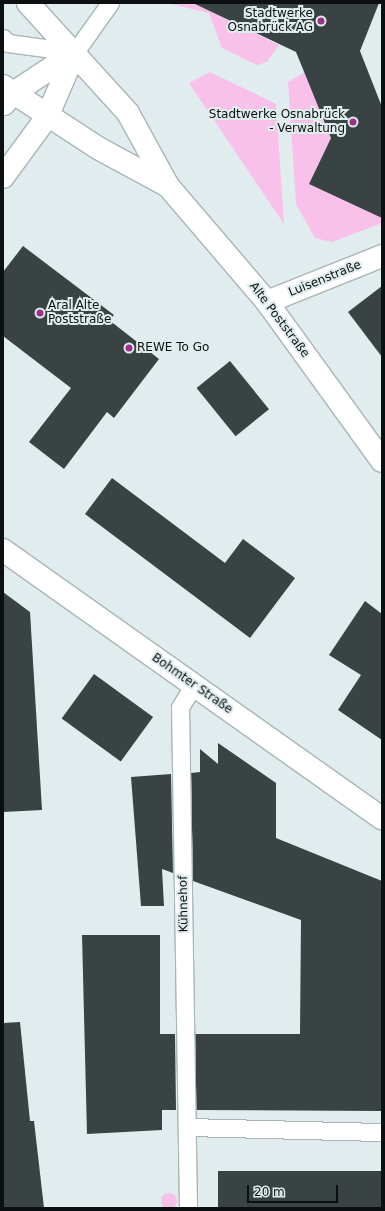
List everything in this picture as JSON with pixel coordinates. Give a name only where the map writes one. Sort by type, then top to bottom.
[{"type":"main road","name":"Alte Poststraße","points":[[28,3],[75,52],[128,113],[168,186],[267,302],[382,461]]},
{"type":"main road","points":[[6,95],[75,52]]},
{"type":"main road","points":[[3,176],[47,117],[75,52]]},
{"type":"main road","name":"Alte Poststraße","points":[[6,95],[168,186]]},
{"type":"main road","name":"Luisenstraße","points":[[267,302],[382,256]]},
{"type":"main road","name":"Bohmter Straße","points":[[3,550],[382,818]]},
{"type":"lane","points":[[3,38],[8,43],[75,52],[110,3]]},
{"type":"lane","name":"Kühnehof","points":[[188,1208],[188,1127],[180,707],[194,685]]},
{"type":"lane","points":[[188,1127],[382,1132]]},
{"type":"shaded area","points":[[167,3],[215,3],[220,16],[279,45],[267,62],[257,65],[222,48],[209,13]]},
{"type":"shaded area","points":[[210,72],[276,104],[284,224],[189,83]]},
{"type":"shaded area","points":[[305,72],[331,138],[309,184],[382,214],[382,223],[332,242],[315,238],[296,204],[288,82]]},
{"type":"shaded area","points":[[169,1193],[175,1195],[177,1201],[175,1207],[169,1209],[163,1207],[161,1201],[163,1195]]},
{"type":"building","name":"Stadtwerke Osnabrück - Verwaltung","points":[[193,3],[379,3],[360,51],[382,107],[382,218],[309,184],[331,138],[296,52]]},
{"type":"building","points":[[23,246],[114,315],[109,320],[159,359],[114,418],[107,412],[64,469],[29,442],[71,388],[3,336],[3,272]]},
{"type":"building","points":[[382,286],[382,357],[348,312]]},
{"type":"building","points":[[230,361],[269,409],[236,436],[197,388]]},
{"type":"building","points":[[112,478],[225,563],[243,539],[295,578],[250,638],[85,514]]},
{"type":"building","points":[[3,592],[30,612],[42,810],[3,812]]},
{"type":"building","points":[[365,601],[382,614],[382,740],[338,710],[361,675],[329,655]]},
{"type":"building","points":[[94,674],[153,717],[121,761],[62,718]]},
{"type":"building","points":[[218,743],[276,783],[276,838],[382,881],[382,1111],[196,1110],[195,1034],[300,1034],[301,920],[193,881],[191,773],[200,772],[200,749],[218,764]]},
{"type":"building","points":[[171,774],[173,873],[162,869],[164,906],[141,906],[131,777]]},
{"type":"building","points":[[82,935],[160,935],[160,1034],[175,1034],[176,1110],[162,1110],[162,1130],[87,1134]]},
{"type":"building","points":[[20,1022],[30,1121],[34,1121],[44,1208],[3,1208],[3,1023]]},
{"type":"building","points":[[218,1171],[382,1171],[382,1208],[218,1208]]},
{"type":"place","name":"Stadtwerke Osnabrück AG","points":[[321,21]]},
{"type":"place","name":"Stadtwerke Osnabrück - Verwaltung","points":[[353,122]]},
{"type":"place","name":"Aral Alte Poststraße","points":[[40,313]]},
{"type":"place","name":"REWE To Go","points":[[129,348]]}]
